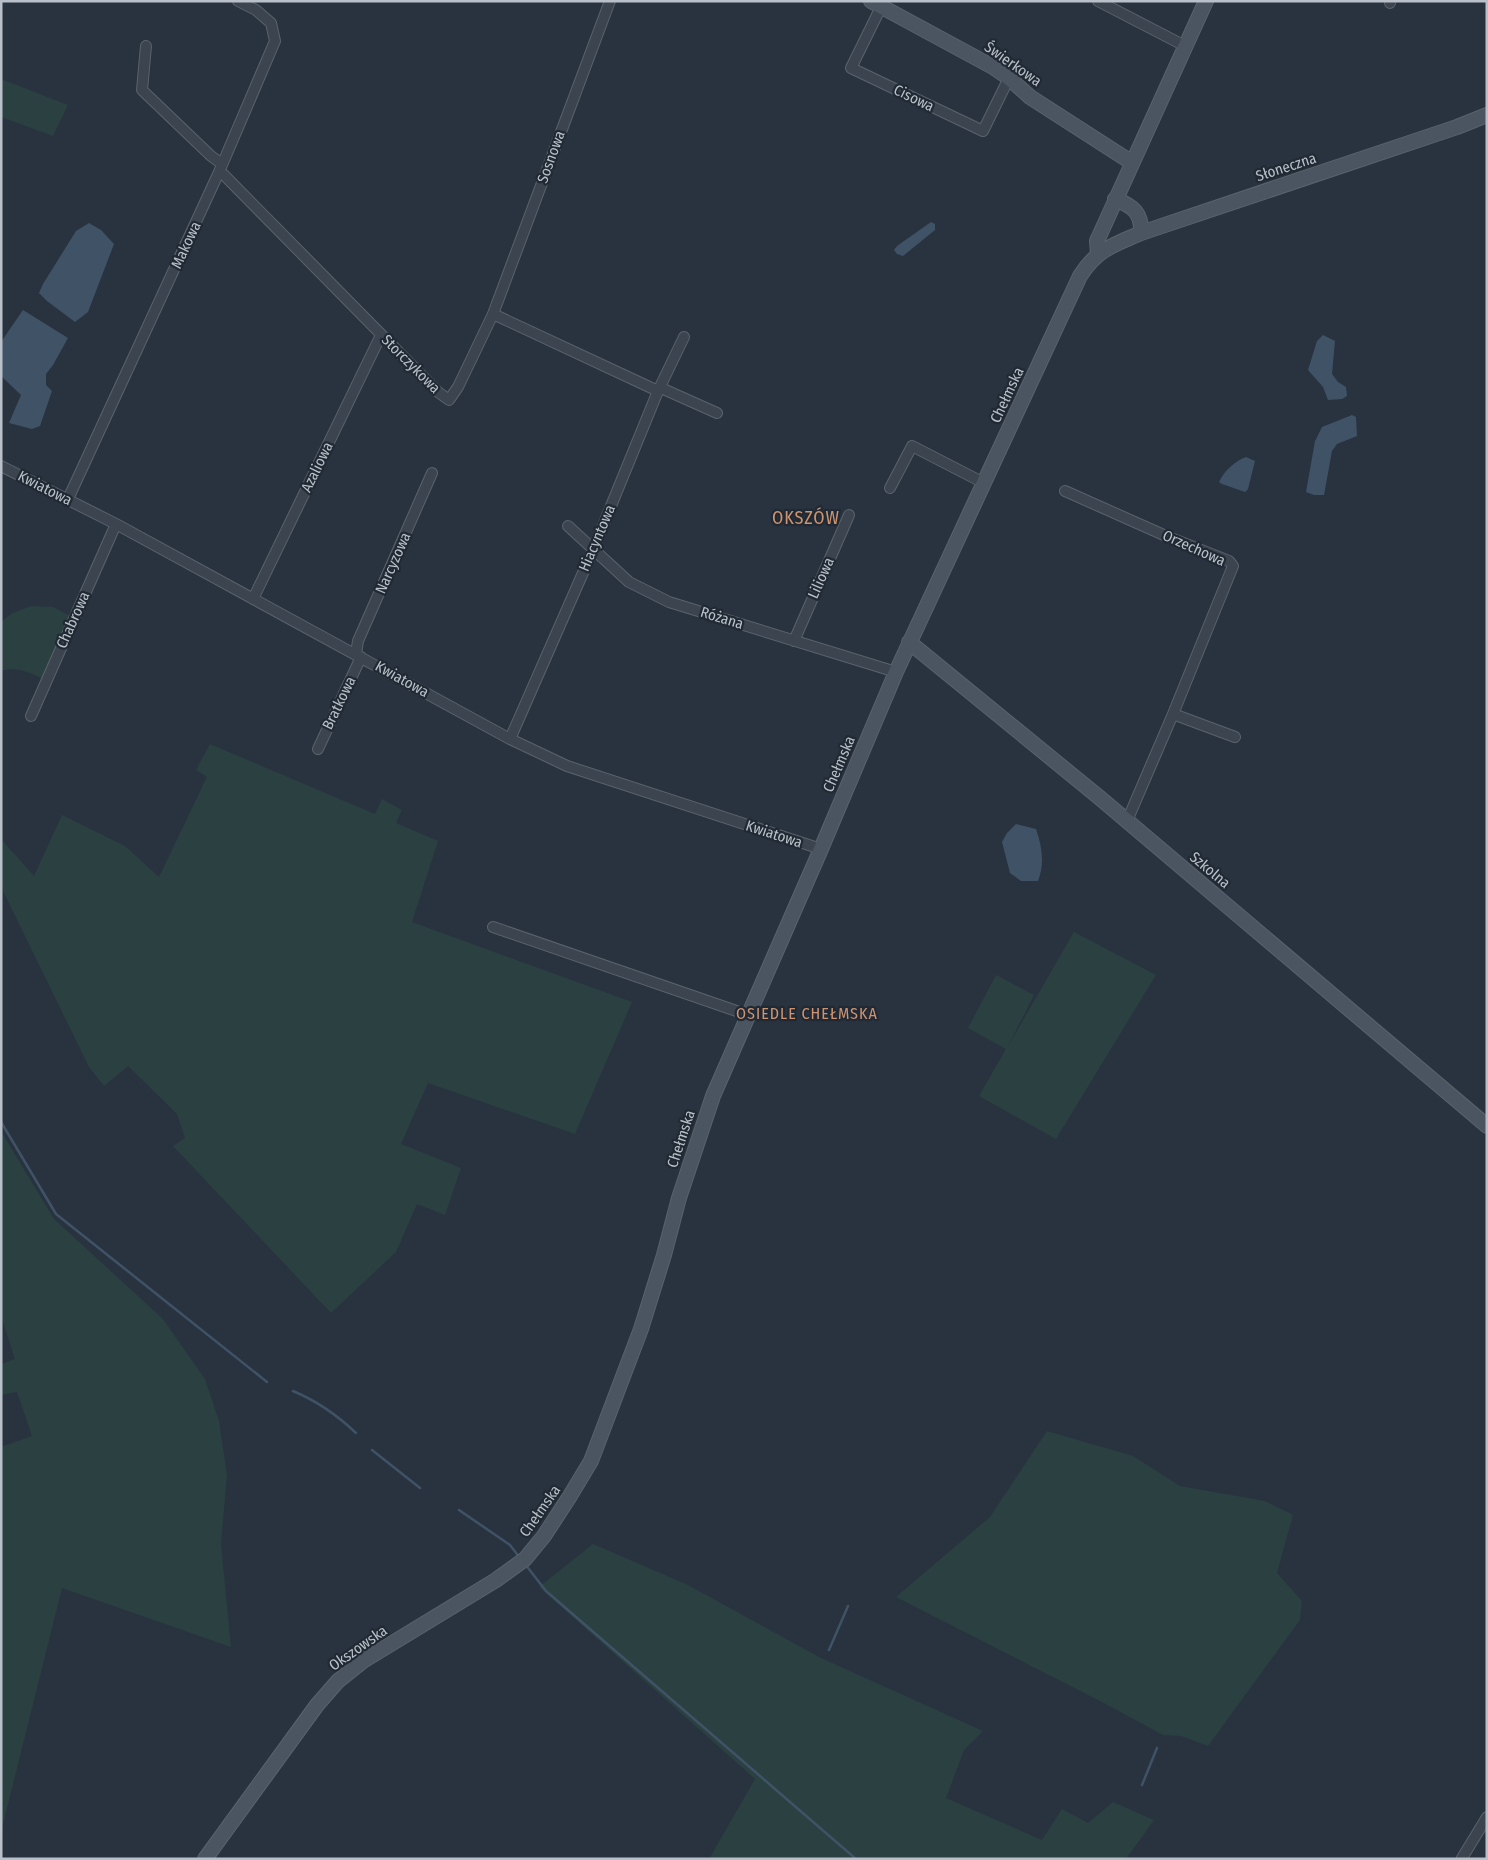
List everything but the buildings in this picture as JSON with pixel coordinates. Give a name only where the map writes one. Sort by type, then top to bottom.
[{"type":"main road","points":[[1098,254],[1097,241],[1131,162],[1206,1]]},
{"type":"main road","name":"Świerkowa","points":[[876,4],[993,67],[1030,96],[1131,162]]},
{"type":"main road","name":"Słoneczna","points":[[1098,254],[1141,232],[1457,128],[1487,115]]},
{"type":"main road","points":[[1115,199],[1126,203],[1136,210],[1142,221],[1141,232]]},
{"type":"main road","name":"Chełmska","points":[[531,1552],[554,1523],[585,1473],[595,1452],[641,1329],[708,1107],[909,642],[1080,276],[1088,263],[1098,254]]},
{"type":"main road","name":"Szkolna","points":[[909,642],[1127,821],[1487,1126]]},
{"type":"main road","name":"Okszowska","points":[[205,1859],[317,1705],[338,1681],[369,1657],[517,1566],[531,1552]]},
{"type":"street","name":"Makowa","points":[[68,499],[221,168],[275,41],[271,23],[256,10],[238,1]]},
{"type":"street","name":"Sosnowa","points":[[493,314],[610,1]]},
{"type":"street","points":[[1098,1],[1185,46]]},
{"type":"street","name":"Cisowa","points":[[876,4],[852,68],[983,131],[1009,78]]},
{"type":"street","name":"Storczykowa","points":[[146,46],[142,90],[211,156],[224,175],[381,335],[438,392],[449,400],[458,387],[493,314]]},
{"type":"street","points":[[493,314],[717,413]]},
{"type":"street","name":"Azaliowa","points":[[253,599],[381,335]]},
{"type":"street","name":"Hiacyntowa","points":[[510,739],[684,337]]},
{"type":"street","points":[[890,488],[912,446],[984,483]]},
{"type":"street","name":"Kwiatowa","points":[[1,466],[116,524],[510,739],[567,766],[821,849]]},
{"type":"street","name":"Narcyzowa","points":[[359,656],[358,641],[432,473]]},
{"type":"street","name":"Orzechowa","points":[[1065,491],[1166,536],[1229,561],[1232,566],[1173,714],[1127,821]]},
{"type":"street","name":"Liliowa","points":[[794,640],[849,515]]},
{"type":"street","name":"Chabrowa","points":[[31,716],[116,524]]},
{"type":"street","name":"Różana","points":[[568,526],[629,582],[647,592],[670,602],[896,672]]},
{"type":"street","name":"Bratkowa","points":[[318,749],[359,656]]},
{"type":"street","points":[[1173,714],[1235,737]]},
{"type":"street","points":[[494,927],[748,1015]]},
{"type":"street","points":[[1462,1858],[1487,1817]]},
{"type":"green space","points":[[1,79],[68,105],[53,136],[1,117]]},
{"type":"green space","points":[[31,606],[53,607],[70,616],[43,679],[17,669],[1,671],[1,622],[11,614]]},
{"type":"green space","points":[[210,744],[375,814],[382,799],[402,810],[396,823],[438,841],[412,922],[632,1002],[575,1134],[428,1083],[401,1144],[461,1168],[445,1215],[417,1204],[396,1252],[331,1313],[173,1146],[185,1138],[177,1114],[128,1066],[104,1086],[89,1067],[1,887],[1,839],[34,876],[62,815],[125,846],[159,877],[207,777],[196,770]]},
{"type":"green space","points":[[1074,932],[1156,975],[1056,1139],[979,1096],[1006,1049],[968,1028],[996,975],[1034,995],[1008,1046]]},
{"type":"green space","points":[[1,1131],[54,1219],[163,1319],[205,1379],[219,1421],[227,1475],[221,1544],[231,1647],[62,1588],[1,1832],[1,1447],[32,1436],[17,1392],[1,1395],[1,1364],[15,1359],[1,1316]]},
{"type":"green space","points":[[1047,1431],[1133,1456],[1180,1486],[1265,1501],[1293,1515],[1277,1573],[1302,1601],[1300,1620],[1208,1746],[1181,1736],[1163,1735],[896,1597],[990,1517]]},
{"type":"green space","points":[[593,1544],[686,1584],[821,1658],[983,1731],[964,1750],[946,1798],[1042,1840],[1062,1809],[1088,1823],[1113,1802],[1154,1820],[1126,1859],[709,1859],[755,1779],[539,1587]]},
{"type":"water","points":[[931,222],[935,224],[935,230],[903,256],[897,254],[894,250],[897,246]]},
{"type":"water","points":[[89,223],[101,230],[114,244],[88,312],[75,322],[39,293],[76,231]]},
{"type":"water","points":[[23,310],[68,338],[46,374],[46,385],[52,391],[40,426],[32,429],[9,423],[21,395],[1,376],[1,342]]},
{"type":"water","points":[[1323,335],[1335,341],[1332,374],[1338,382],[1346,387],[1347,396],[1342,399],[1328,400],[1323,387],[1308,370],[1317,341]]},
{"type":"water","points":[[1352,415],[1356,417],[1357,436],[1337,444],[1332,451],[1324,495],[1314,495],[1306,492],[1315,441],[1322,427]]},
{"type":"water","points":[[1246,457],[1255,461],[1248,489],[1245,492],[1219,482],[1230,467]]},
{"type":"water","points":[[1016,824],[1036,829],[1042,855],[1038,881],[1021,881],[1010,873],[1002,842],[1007,833]]},
{"type":"waterway","points":[[1,1122],[56,1214],[267,1382]]},
{"type":"waterway","points":[[293,1391],[326,1409],[356,1433]]},
{"type":"waterway","points":[[372,1450],[420,1488]]},
{"type":"waterway","points":[[459,1510],[510,1545],[520,1558]]},
{"type":"waterway","points":[[525,1564],[546,1591],[856,1859]]},
{"type":"waterway","points":[[829,1650],[848,1606]]},
{"type":"waterway","points":[[1142,1785],[1157,1748]]},
{"type":"district","name":"OKSZÓW","points":[[806,518]]},
{"type":"district","name":"OSIEDLE CHEŁMSKA","points":[[807,1013]]}]
